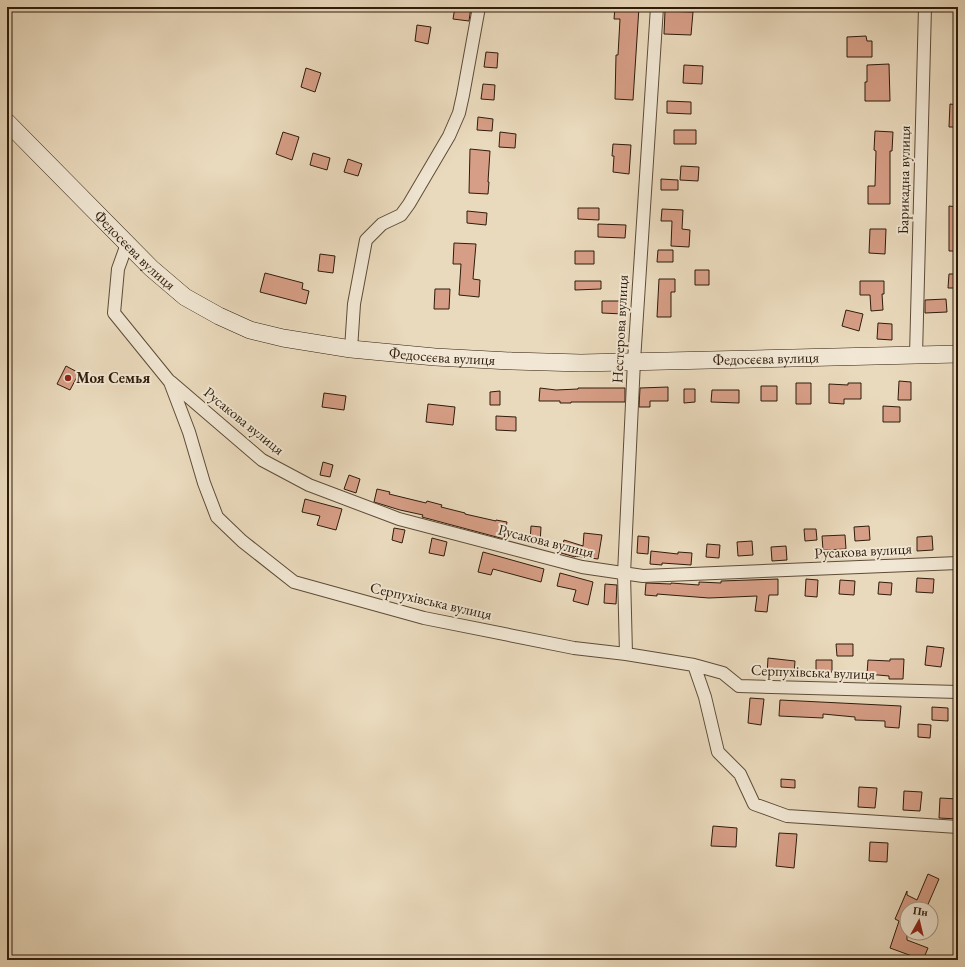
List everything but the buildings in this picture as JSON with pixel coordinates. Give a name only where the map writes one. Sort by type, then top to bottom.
[{"type":"main road","name":"Федосєєва вулиця","points":[[7,122],[151,268],[185,297],[219,316],[250,330],[283,338],[351,348],[435,357],[512,361],[581,363],[958,354]]},
{"type":"street","points":[[351,348],[354,304],[366,240],[382,224],[401,215],[409,204],[448,136],[459,113],[479,7]]},
{"type":"street","name":"Нестерова вулиця","points":[[626,654],[624,574],[634,361],[656,7]]},
{"type":"street","name":"Барикадна вулиця","points":[[916,354],[925,7]]},
{"type":"street","name":"Серпухівська вулиця","points":[[127,244],[118,269],[114,313],[170,382],[189,432],[204,483],[217,517],[242,541],[294,582],[424,618],[574,648],[626,654],[694,665],[723,674],[739,686],[958,692]]},
{"type":"street","name":"Русакова вулиця","points":[[170,382],[262,460],[309,485],[399,519],[582,567],[643,576],[958,563]]},
{"type":"street","points":[[694,665],[705,697],[718,752],[740,774],[754,804],[787,816],[958,827]]},
{"type":"place","name":"Моя Семья","points":[[68,378]]}]
